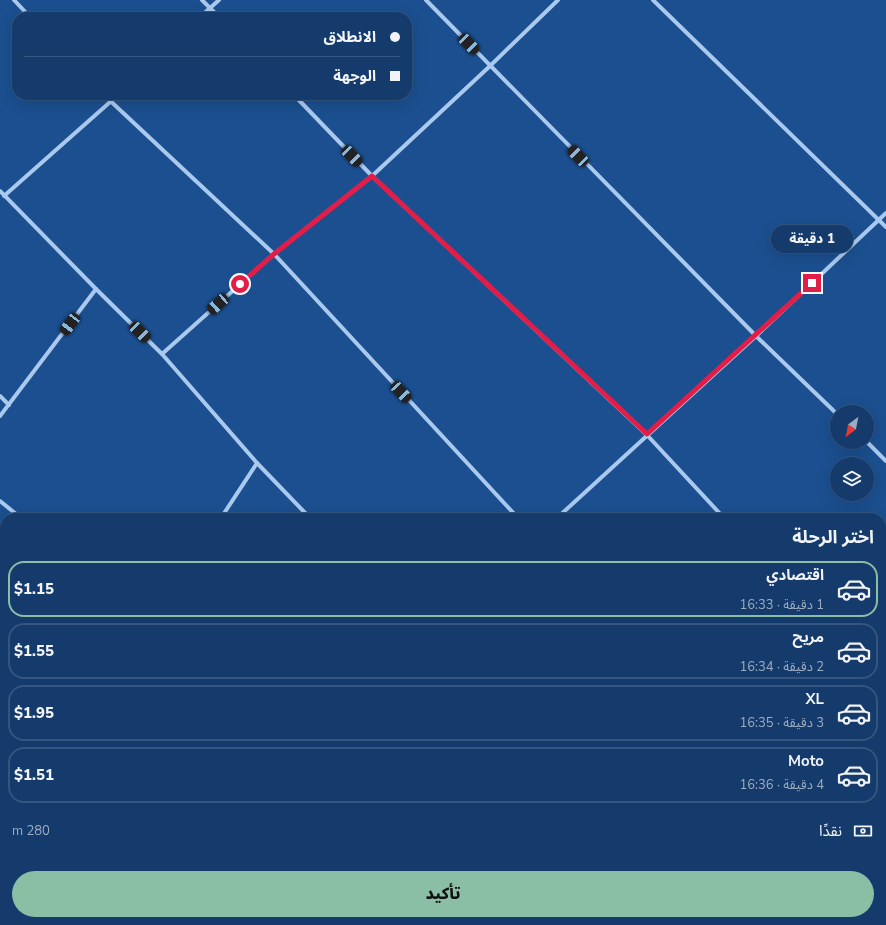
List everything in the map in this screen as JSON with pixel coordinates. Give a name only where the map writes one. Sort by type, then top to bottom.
[{"type":"street","points":[[14,0],[25,12]]},
{"type":"street","points":[[202,0],[214,12]]},
{"type":"street","points":[[206,12],[219,0]]},
{"type":"street","points":[[426,0],[756,336],[830,407]]},
{"type":"street","points":[[162,354],[274,254],[372,176],[490,66],[558,0]]},
{"type":"street","points":[[654,0],[886,228]]},
{"type":"street","points":[[4,196],[112,100]]},
{"type":"street","points":[[299,100],[372,176],[647,434],[719,513]]},
{"type":"street","points":[[110,102],[274,254],[513,513]]},
{"type":"street","points":[[0,191],[162,354],[257,463],[305,513]]},
{"type":"street","points":[[562,513],[647,434],[756,336],[886,214]]},
{"type":"street","points":[[0,416],[96,289]]},
{"type":"street","points":[[0,396],[9,405]]},
{"type":"street","points":[[874,449],[886,461]]},
{"type":"street","points":[[224,513],[257,463]]},
{"type":"street","points":[[0,501],[15,513]]},
{"type":"route","points":[[240,284],[274,254],[372,176],[647,434],[756,336],[812,283]]}]
